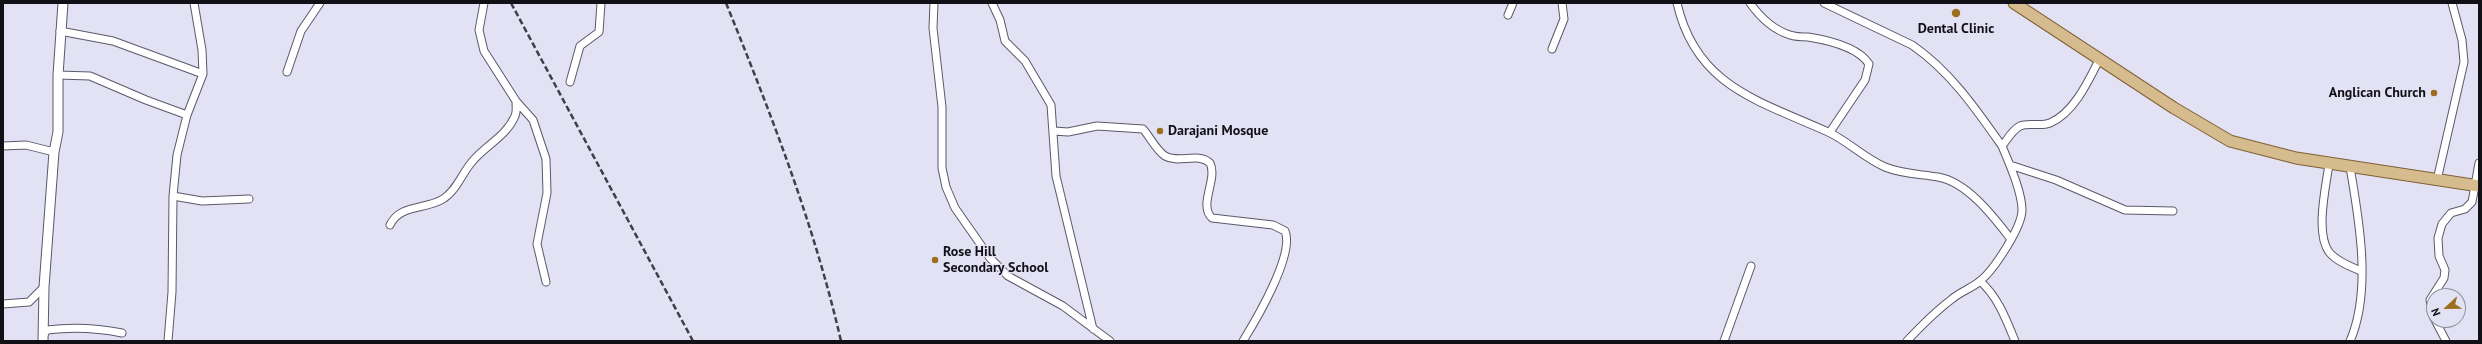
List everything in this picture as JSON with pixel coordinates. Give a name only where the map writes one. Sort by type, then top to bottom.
[{"type":"main road","points":[[2014,3],[2100,58],[2174,108],[2230,141],[2258,150],[2329,164],[2477,186]]},
{"type":"street","points":[[43,339],[44,287],[54,152],[58,132],[60,31],[64,3]]},
{"type":"street","points":[[168,341],[173,268],[173,196],[176,155],[187,115],[203,74],[202,50],[194,3]]},
{"type":"street","points":[[287,72],[301,31],[320,3]]},
{"type":"street","points":[[484,3],[479,30],[484,51],[516,101],[533,120],[546,159],[547,193],[537,244],[546,282]]},
{"type":"street","points":[[570,82],[580,46],[599,32],[601,3]]},
{"type":"street","points":[[934,3],[933,28],[942,107],[942,168],[946,187],[955,208],[990,258],[1008,276],[1062,306],[1110,341]]},
{"type":"street","points":[[992,3],[1000,20],[1005,41],[1025,61],[1049,100],[1054,131],[1058,187],[1094,329]]},
{"type":"street","points":[[1508,15],[1513,3]]},
{"type":"street","points":[[1552,50],[1564,19],[1562,3]]},
{"type":"street","points":[[1677,3],[1681,20],[1701,56],[1722,79],[1761,104],[1830,132],[1884,167],[1902,173],[1940,177],[1968,192],[1982,204],[2010,238]]},
{"type":"street","points":[[1750,3],[1776,29],[1791,36],[1823,40],[1845,47],[1865,58],[1869,64],[1865,80],[1830,132]]},
{"type":"street","points":[[1824,3],[1912,44],[1924,53],[1969,99],[2002,146],[2010,165],[2022,210],[2020,220],[1998,259],[1980,282],[1952,299],[1907,341]]},
{"type":"street","points":[[2437,180],[2464,62],[2464,50],[2452,3]]},
{"type":"street","points":[[60,31],[113,41],[203,74]]},
{"type":"street","points":[[2002,146],[2014,131],[2022,125],[2045,125],[2058,118],[2070,106],[2090,78],[2100,58]]},
{"type":"street","points":[[58,75],[90,76],[146,100],[187,115]]},
{"type":"street","points":[[390,225],[394,218],[402,211],[429,205],[448,195],[472,162],[508,128],[516,114],[516,101]]},
{"type":"street","points":[[1054,131],[1068,132],[1097,126],[1143,129],[1155,146],[1165,155],[1174,159],[1201,158],[1210,163],[1212,170],[1208,213],[1212,218],[1273,225],[1285,231],[1286,244],[1282,264],[1243,341]]},
{"type":"street","points":[[3,146],[26,145],[54,152]]},
{"type":"street","points":[[2438,288],[2444,278],[2445,270],[2439,256],[2438,238],[2442,224],[2451,212],[2469,207],[2477,186],[2479,163]]},
{"type":"street","points":[[2329,164],[2323,218],[2323,234],[2326,246],[2333,256],[2361,271]]},
{"type":"street","points":[[2010,165],[2056,180],[2125,210],[2173,210]]},
{"type":"street","points":[[2350,167],[2360,227],[2361,271],[2358,316],[2350,341]]},
{"type":"street","points":[[173,196],[202,201],[249,199]]},
{"type":"street","points":[[1724,341],[1751,266]]},
{"type":"street","points":[[1980,282],[1990,290],[1998,303],[2015,341]]},
{"type":"street","points":[[3,304],[29,302],[44,287]]},
{"type":"street","points":[[43,339],[47,330],[56,329],[93,328],[122,333]]},
{"type":"street","points":[[2439,328],[2446,341]]},
{"type":"railway","points":[[511,3],[693,341]]},
{"type":"railway","points":[[726,3],[775,128],[805,212],[818,254],[841,341]]},
{"type":"place","name":"Dental Clinic","points":[[1956,13]]},
{"type":"place","name":"Anglican Church","points":[[2434,93]]},
{"type":"place","name":"Darajani Mosque","points":[[1160,131]]},
{"type":"place","name":"Rose Hill Secondary School","points":[[935,260]]}]
